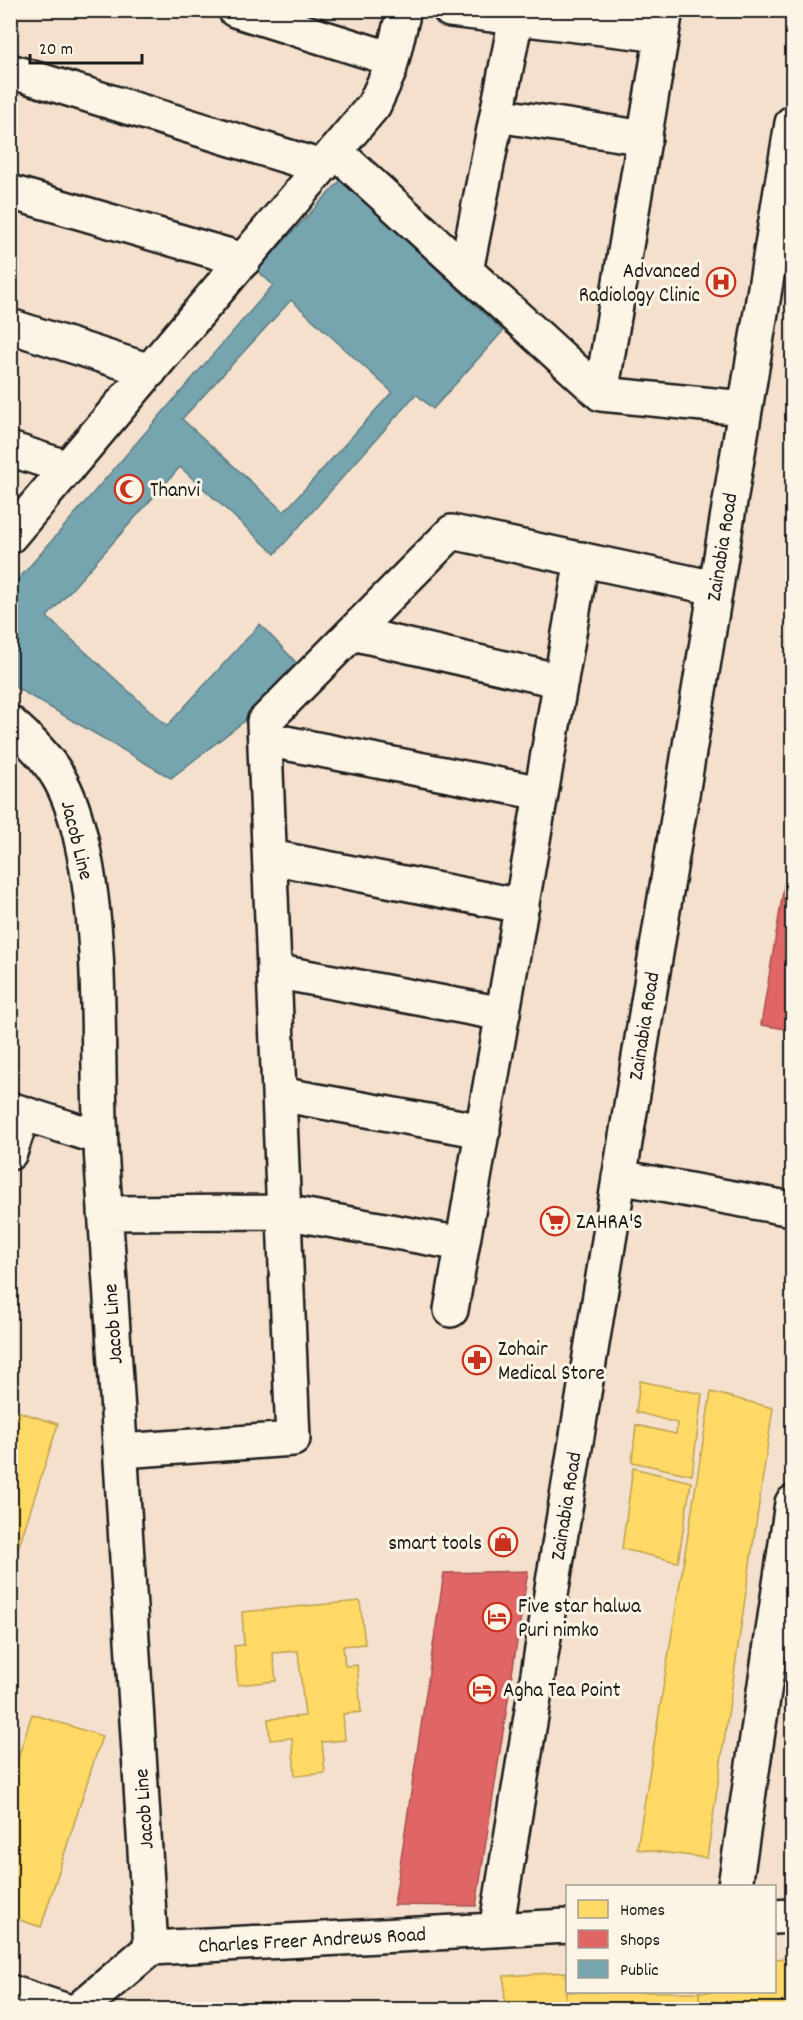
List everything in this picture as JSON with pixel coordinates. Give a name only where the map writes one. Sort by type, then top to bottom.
[{"type":"street","points":[[235,10],[392,59]]},
{"type":"street","points":[[10,536],[375,105],[389,72],[404,10]]},
{"type":"street","points":[[450,10],[516,18],[664,23],[601,394]]},
{"type":"street","points":[[466,271],[516,18]]},
{"type":"street","points":[[10,71],[329,159],[466,271],[601,394],[744,408]]},
{"type":"street","points":[[497,115],[645,138]]},
{"type":"street","name":"Zainabia Road","points":[[496,1930],[792,123]]},
{"type":"street","points":[[10,192],[244,260]]},
{"type":"street","points":[[10,326],[150,371]]},
{"type":"street","points":[[10,449],[68,468]]},
{"type":"street","points":[[121,1451],[292,1439],[264,722],[452,532],[715,588]]},
{"type":"street","points":[[451,1310],[582,559]]},
{"type":"street","points":[[352,633],[561,681]]},
{"type":"street","name":"Jacob Line","points":[[10,723],[33,743],[63,780],[82,842],[93,905],[100,1138],[151,1948]]},
{"type":"street","points":[[265,739],[541,793]]},
{"type":"street","points":[[270,857],[522,906]]},
{"type":"street","points":[[274,971],[503,1014]]},
{"type":"street","points":[[279,1094],[483,1131]]},
{"type":"street","points":[[10,1153],[17,1111],[100,1138]]},
{"type":"street","points":[[618,1177],[792,1209]]},
{"type":"street","points":[[105,1213],[284,1212],[462,1244]]},
{"type":"street","points":[[735,1885],[792,1503]]},
{"type":"street","points":[[776,1917],[792,1916]]},
{"type":"street","name":"Charles Freer Andrews Road","points":[[151,1948],[566,1926]]},
{"type":"street","points":[[78,2010],[151,1948]]},
{"type":"street","points":[[10,1992],[63,2010]]},
{"type":"building: Homes","points":[[10,975],[19,978],[10,1005]]},
{"type":"building: Homes","points":[[640,1381],[702,1394],[692,1475],[632,1462],[636,1425],[676,1434],[677,1423],[636,1412]]},
{"type":"building: Homes","points":[[711,1392],[773,1408],[707,1858],[637,1849]]},
{"type":"building: Homes","points":[[10,1409],[58,1424],[10,1574]]},
{"type":"building: Homes","points":[[633,1468],[691,1482],[678,1562],[622,1549]]},
{"type":"building: Homes","points":[[360,1601],[365,1644],[343,1646],[345,1666],[357,1665],[361,1712],[343,1714],[345,1740],[322,1742],[325,1773],[295,1776],[292,1738],[270,1740],[268,1719],[305,1716],[298,1651],[273,1653],[276,1681],[238,1685],[234,1646],[244,1645],[242,1612]]},
{"type":"building: Homes","points":[[32,1714],[102,1736],[41,1927],[10,1917],[10,1783]]},
{"type":"building: Homes","points":[[792,1958],[792,2010],[700,2010],[699,1993],[776,1993],[776,1959]]},
{"type":"building: Homes","points":[[566,1972],[566,2010],[505,2010],[504,1976]]},
{"type":"building: Homes","points":[[566,1993],[699,1993],[700,2010],[566,2010]]},
{"type":"building: Shops","points":[[792,837],[792,1030],[761,1025]]},
{"type":"building: Shops","points":[[528,1571],[476,1906],[394,1905],[444,1573]]},
{"type":"building: Public","name":"Thanvi","points":[[341,180],[503,331],[433,409],[416,394],[275,554],[180,467],[47,617],[167,726],[260,624],[306,673],[171,778],[10,684],[10,589],[273,285],[257,270]],"holes":[[[291,300],[392,392],[284,512],[182,419]]]},
{"type":"place","name":"Advanced Radiology Clinic","points":[[721,282]]},
{"type":"place","name":"Thanvi","points":[[129,489]]},
{"type":"place","name":"ZAHRA'S","points":[[555,1221]]},
{"type":"place","name":"Zohair Medical Store","points":[[477,1360]]},
{"type":"place","name":"smart tools","points":[[503,1542]]},
{"type":"place","name":"Five star halwa Puri nimko","points":[[497,1617]]},
{"type":"place","name":"Agha Tea Point","points":[[482,1689]]}]
